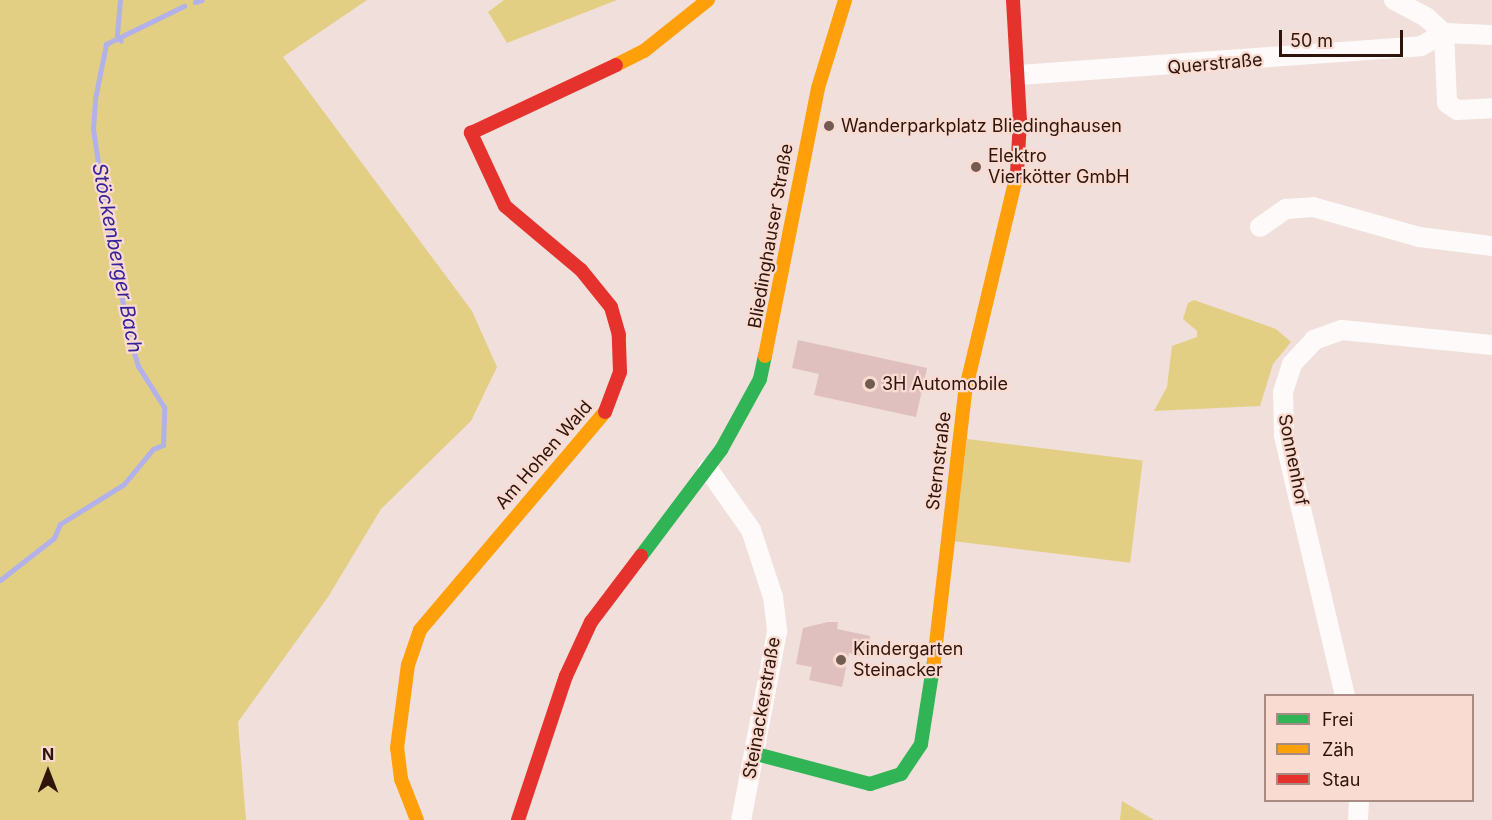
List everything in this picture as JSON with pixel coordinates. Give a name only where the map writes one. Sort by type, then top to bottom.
[{"type":"street","name":"Am Hohen Wald","points":[[417,820],[401,779],[397,748],[408,665],[420,630],[599,422],[612,400],[620,372],[619,335],[607,300],[581,270],[505,206],[471,133],[644,51],[708,0]]},
{"type":"street","name":"Bliedinghauser Straße","points":[[518,820],[576,649],[606,599],[708,469],[749,406],[760,379],[818,88],[845,0]]},
{"type":"street","name":"Sternstraße","points":[[756,754],[870,784],[901,774],[921,744],[943,602],[965,392],[1013,202],[1019,147],[1019,75],[1013,0]]},
{"type":"street","points":[[1404,2],[1444,33],[1492,35]]},
{"type":"street","name":"Querstraße","points":[[1019,75],[1083,74],[1421,46],[1444,33]]},
{"type":"street","points":[[1444,33],[1447,103],[1457,110],[1492,108]]},
{"type":"street","points":[[1260,227],[1286,209],[1313,207],[1419,237],[1492,246]]},
{"type":"street","name":"Sonnenhof","points":[[1345,694],[1284,435],[1283,392],[1292,364],[1314,340],[1342,330],[1492,345]]},
{"type":"street","name":"Steinackerstraße","points":[[708,469],[751,530],[773,597],[777,632],[756,754],[741,820]]},
{"type":"street","points":[[1358,820],[1359,802]]},
{"type":"shaded area","points":[[0,0],[367,0],[283,57],[472,311],[497,367],[471,421],[381,509],[328,597],[238,722],[246,820],[0,820]]},
{"type":"shaded area","points":[[504,0],[617,0],[507,43],[488,12]]},
{"type":"shaded area","points":[[1194,300],[1276,329],[1291,342],[1273,364],[1260,406],[1154,411],[1167,387],[1172,346],[1197,337],[1197,331],[1183,319],[1188,303]]},
{"type":"shaded area","points":[[967,439],[1143,461],[1130,563],[954,541]]},
{"type":"shaded area","points":[[1122,801],[1154,820],[1120,820]]},
{"type":"building","name":"3H Automobile","points":[[798,340],[927,368],[916,417],[814,395],[819,374],[792,368]]},
{"type":"building","name":"Kindergarten Steinacker","points":[[838,622],[837,629],[870,636],[869,658],[849,653],[842,687],[809,680],[812,667],[796,664],[803,628]]},
{"type":"waterway","points":[[120,0],[117,36],[121,41]]},
{"type":"waterway","name":"Stöckenberger Bach","points":[[195,2],[202,0]]},
{"type":"waterway","name":"Stöckenberger Bach","points":[[0,580],[54,538],[60,524],[124,484],[153,449],[163,445],[164,407],[138,366],[129,336],[104,204],[93,129],[95,99],[106,44],[184,6]]},
{"type":"traffic: fast","points":[[641,556],[721,450],[760,379],[765,356]]},
{"type":"traffic: fast","points":[[756,754],[870,784],[901,774],[921,744],[934,661]]},
{"type":"traffic: slow","points":[[616,65],[644,51],[708,0]]},
{"type":"traffic: slow","points":[[765,356],[818,88],[845,0]]},
{"type":"traffic: slow","points":[[934,661],[965,392],[1017,174]]},
{"type":"traffic: slow","points":[[417,820],[401,779],[397,748],[408,665],[420,630],[605,412]]},
{"type":"traffic: jam","points":[[1013,0],[1020,120],[1017,174]]},
{"type":"traffic: jam","points":[[605,412],[620,372],[619,335],[611,307],[581,270],[505,206],[471,133],[616,65]]},
{"type":"traffic: jam","points":[[518,820],[566,676],[591,622],[641,556]]},
{"type":"place","name":"Wanderparkplatz Bliedinghausen","points":[[829,126]]},
{"type":"place","name":"Elektro Vierkötter GmbH","points":[[976,167]]},
{"type":"place","name":"3H Automobile","points":[[870,384]]},
{"type":"place","name":"Kindergarten Steinacker","points":[[841,660]]}]
